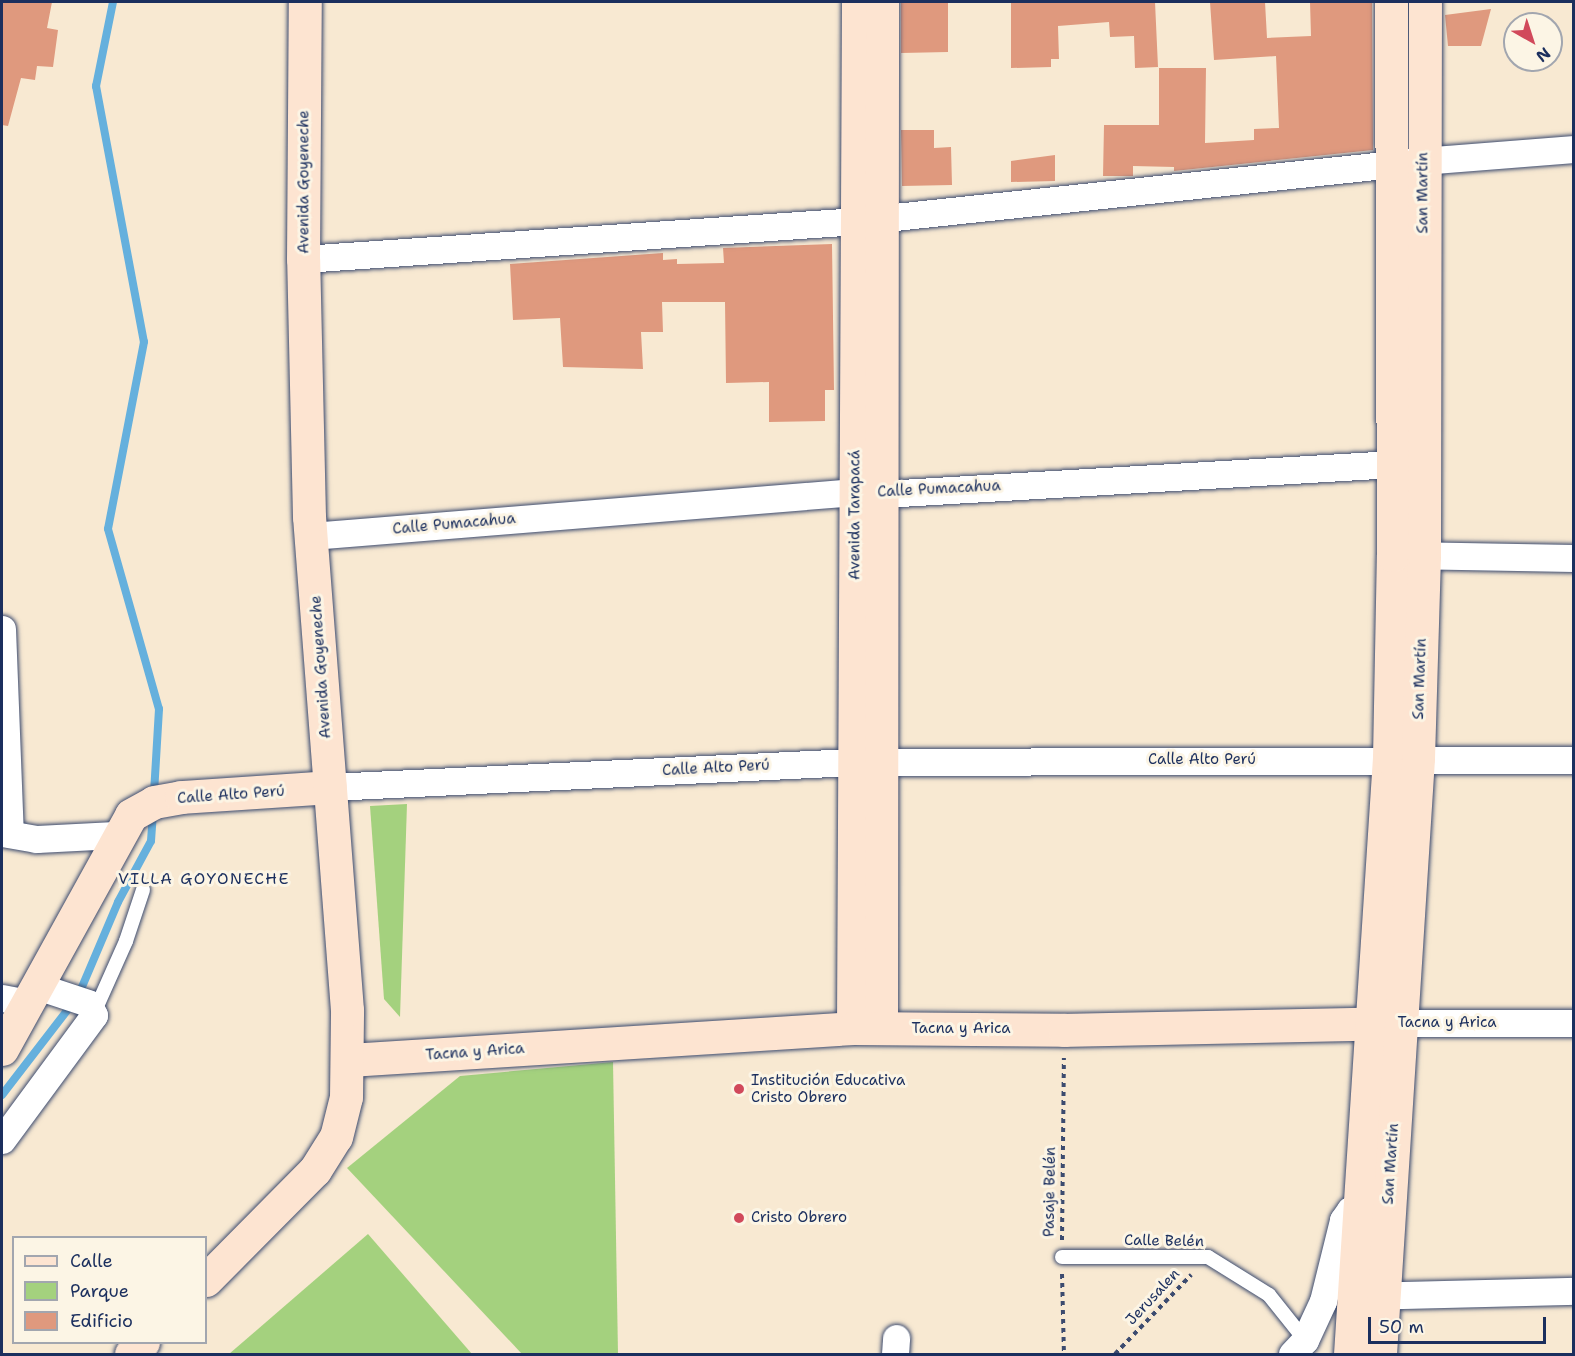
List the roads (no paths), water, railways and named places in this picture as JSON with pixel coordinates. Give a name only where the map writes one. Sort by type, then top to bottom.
[{"type":"street","name":"Avenida Goyeneche","points":[[207,1279],[315,1170],[336,1137],[346,1097],[349,1060],[311,536],[303,259],[305,2]]},
{"type":"street","name":"Avenida Tarapacá","points":[[858,2],[870,220]]},
{"type":"street","name":"Avenida Tarapacá","points":[[867,1028],[870,220],[882,2]]},
{"type":"street","name":"San Martín","points":[[1350,1354],[1368,1296],[1403,758],[1408,555],[1407,163],[1391,2]]},
{"type":"street","name":"San Martín","points":[[1407,163],[1425,2]]},
{"type":"street","points":[[303,259],[870,220],[1407,163],[1574,149]]},
{"type":"street","name":"Calle Pumacahua","points":[[311,536],[869,493],[1408,463]]},
{"type":"street","points":[[1408,555],[1574,558]]},
{"type":"street","points":[[2,629],[6,834],[36,839],[123,825]]},
{"type":"street","name":"Calle Alto Perú","points":[[123,825],[154,802],[181,797],[330,787],[867,762],[1574,759]]},
{"type":"street","points":[[2,1140],[52,1000],[123,825]]},
{"type":"street","points":[[2,1049],[52,1000]]},
{"type":"street","name":"Tacna y Arica","points":[[349,1060],[867,1028],[1064,1030],[1387,1023],[1574,1023]]},
{"type":"street","points":[[1299,1347],[1323,1301],[1343,1220],[1374,1205]]},
{"type":"street","points":[[1368,1296],[1574,1292]]},
{"type":"street","name":"San Martín","points":[[1368,1296],[1380,1354]]},
{"type":"lane","points":[[52,1000],[126,941],[143,890]]},
{"type":"lane","name":"Calle Belén","points":[[1062,1257],[1208,1257],[1269,1295],[1299,1347]]},
{"type":"waterway","points":[[113,2],[96,86],[144,342],[108,529],[159,709],[154,794]]},
{"type":"waterway","points":[[79,994],[118,902],[151,841],[153,812]]},
{"type":"waterway","points":[[2,1095],[72,1004]]},
{"type":"place","name":"Institución Educativa Cristo Obrero","points":[[739,1089]]},
{"type":"place","name":"Cristo Obrero","points":[[739,1218]]},
{"type":"district","name":"VILLA GOYONECHE","points":[[204,879]]}]
